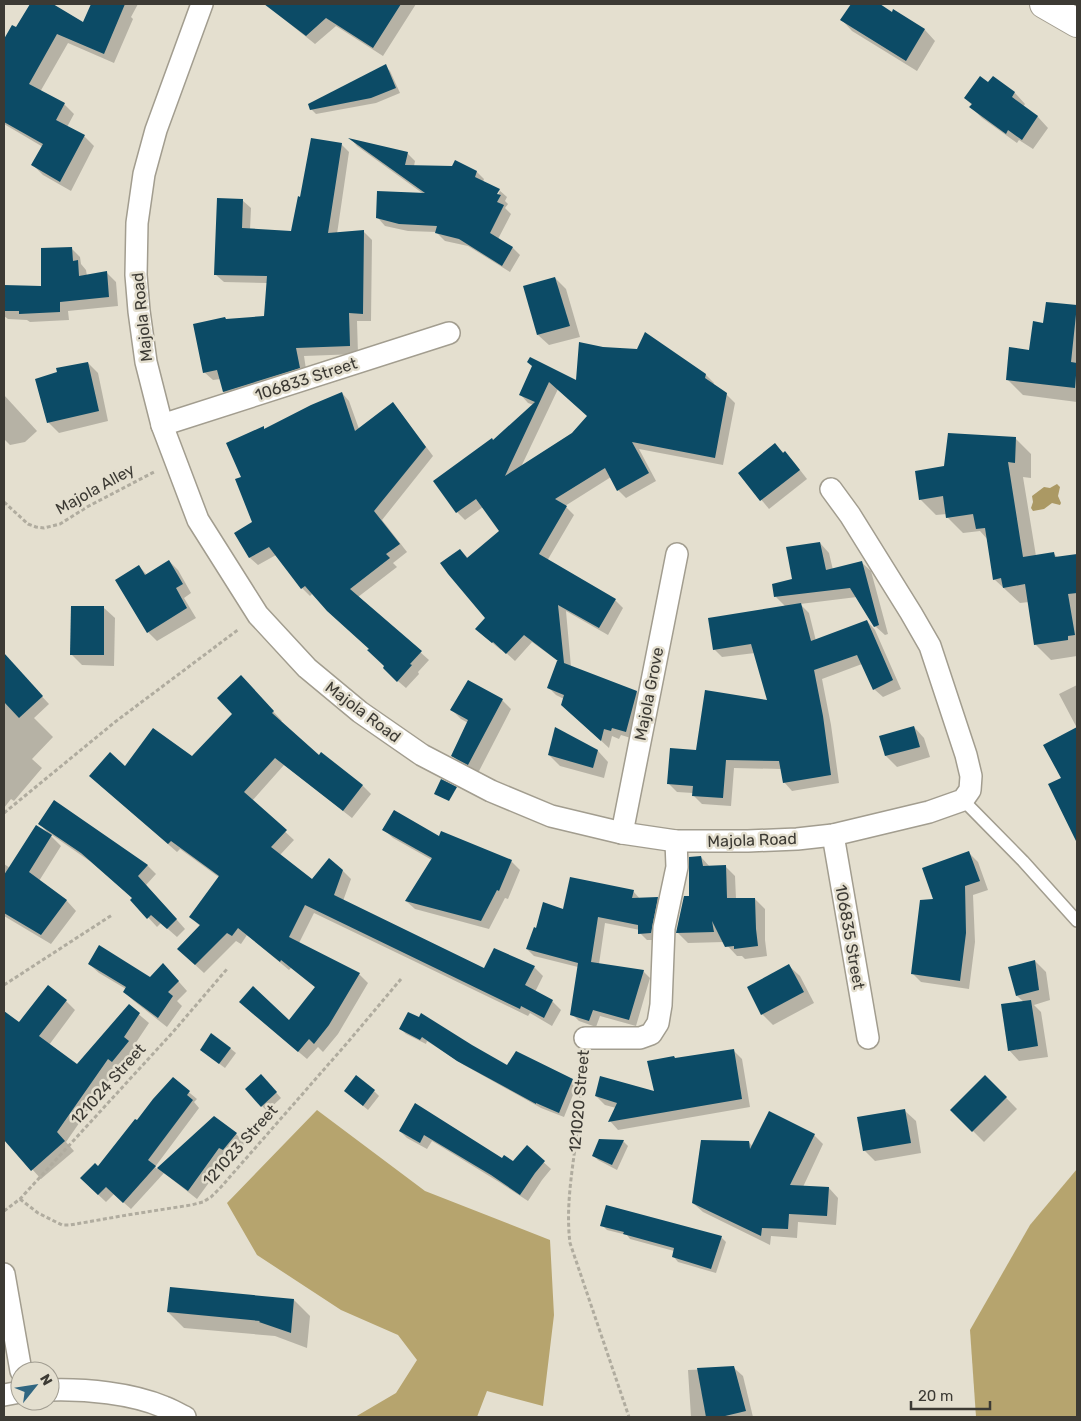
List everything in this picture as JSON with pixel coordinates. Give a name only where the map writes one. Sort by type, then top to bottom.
[{"type":"street","name":"Majola Road","points":[[202,4],[156,130],[144,174],[137,223],[136,275],[146,362],[162,426],[198,520],[258,615],[307,668],[360,712],[422,755],[491,791],[551,816],[622,833],[676,842],[777,840],[833,835],[929,812],[963,800]]},
{"type":"street","points":[[1044,4],[1077,23]]},
{"type":"street","name":"106833 Street","points":[[162,426],[450,333]]},
{"type":"street","points":[[831,489],[850,515],[930,646],[966,755],[971,776],[970,790],[963,800]]},
{"type":"street","name":"Majola Grove","points":[[622,833],[676,554]]},
{"type":"street","name":"106835 Street","points":[[833,835],[868,1038]]},
{"type":"street","name":"121020 Street","points":[[585,1038],[640,1038],[651,1034],[658,1022],[661,1005],[664,928],[677,867],[676,842]]},
{"type":"street","points":[[4,1274],[19,1361]]},
{"type":"street","points":[[60,1390],[128,1396],[164,1407],[185,1417]]},
{"type":"lane","points":[[963,800],[1023,861],[1077,921]]},
{"type":"path","name":"Majola Alley","points":[[4,502],[28,524],[44,528],[73,516],[175,461]]},
{"type":"path","points":[[4,813],[115,722],[258,615]]},
{"type":"path","points":[[4,985],[112,915]]},
{"type":"path","name":"121024 Street","points":[[4,1211],[20,1199],[227,969]]},
{"type":"path","name":"121023 Street","points":[[20,1199],[38,1212],[62,1225],[191,1206],[203,1202],[221,1187],[401,979]]},
{"type":"path","name":"121020 Street","points":[[585,1038],[582,1048],[579,1120],[568,1201],[568,1226],[570,1243],[629,1417]]},
{"type":"shaded area","points":[[1057,484],[1060,487],[1058,496],[1060,505],[1052,503],[1044,509],[1033,511],[1031,508],[1032,496],[1044,487],[1050,488]]},
{"type":"shaded area","points":[[317,1110],[425,1191],[550,1240],[554,1315],[543,1406],[487,1391],[477,1417],[355,1417],[396,1393],[417,1360],[398,1335],[341,1310],[257,1255],[227,1203]]},
{"type":"shaded area","points":[[1077,1169],[1077,1417],[976,1417],[970,1330],[1030,1225]]},
{"type":"building","points":[[30,4],[53,4],[83,22],[91,4],[125,4],[104,54],[57,34],[29,84],[65,103],[56,120],[85,135],[60,182],[31,165],[43,144],[4,122],[4,39],[12,25],[16,27]]},
{"type":"building","points":[[264,4],[401,4],[373,48],[326,18],[306,36]]},
{"type":"building","points":[[851,4],[880,4],[892,12],[893,9],[925,29],[906,61],[840,20]]},
{"type":"building","points":[[386,64],[396,88],[371,98],[310,110],[308,104]]},
{"type":"building","points":[[980,76],[988,82],[993,76],[1015,92],[1012,97],[1038,116],[1022,140],[1008,130],[1006,134],[969,107],[972,104],[964,98]]},
{"type":"building","points":[[311,138],[342,143],[328,233],[364,230],[363,314],[349,313],[350,346],[296,348],[300,368],[223,392],[217,370],[203,373],[193,324],[225,317],[226,319],[264,316],[267,276],[214,275],[217,198],[243,199],[242,228],[291,231],[298,196],[300,197]]},
{"type":"building","points":[[348,138],[408,152],[405,165],[452,166],[455,160],[477,171],[475,177],[500,189],[497,194],[501,195],[497,202],[504,205],[490,233],[513,247],[502,266],[459,239],[435,233],[437,226],[399,224],[376,218],[377,191],[425,193]]},
{"type":"building","points":[[72,247],[73,261],[78,260],[79,276],[107,271],[109,297],[60,302],[60,312],[19,314],[19,311],[4,311],[4,285],[41,286],[41,248]]},
{"type":"building","points":[[555,277],[570,326],[537,335],[523,286]]},
{"type":"building","points":[[1046,302],[1077,305],[1071,362],[1077,363],[1075,388],[1006,380],[1009,347],[1029,350],[1033,321],[1043,323]]},
{"type":"building","points":[[645,332],[706,374],[705,378],[727,393],[715,458],[632,442],[649,473],[617,491],[605,468],[555,499],[567,506],[539,554],[616,599],[599,628],[558,605],[564,663],[637,691],[626,732],[612,728],[611,731],[604,729],[601,741],[561,705],[564,695],[547,688],[558,661],[524,635],[506,654],[475,629],[485,618],[440,563],[460,549],[467,558],[499,531],[476,499],[456,513],[433,481],[492,438],[493,440],[535,402],[519,395],[532,366],[527,362],[530,357],[576,380],[579,342],[603,347],[637,349]],"holes":[[[549,382],[587,416],[572,433],[505,476]]]},
{"type":"building","points":[[88,362],[99,411],[47,423],[35,379],[57,372],[56,368]]},
{"type":"building","points":[[342,392],[355,431],[393,402],[426,447],[374,511],[400,544],[386,554],[390,558],[350,589],[422,651],[397,682],[367,650],[369,649],[327,611],[305,586],[301,589],[269,547],[249,558],[234,533],[252,522],[235,479],[241,477],[226,443],[264,426],[264,429],[311,405]]},
{"type":"building","points":[[948,433],[1016,437],[1015,463],[1008,462],[1023,557],[1054,552],[1055,557],[1077,554],[1077,593],[1068,594],[1075,635],[1068,636],[1068,640],[1034,645],[1025,584],[1003,588],[1001,578],[993,580],[985,528],[976,529],[973,514],[946,518],[943,496],[919,500],[915,471],[944,466]]},
{"type":"building","points":[[775,443],[783,453],[785,451],[800,470],[760,501],[738,473]]},
{"type":"building","points":[[820,542],[826,570],[862,561],[879,625],[874,627],[850,588],[774,597],[772,584],[792,579],[786,547]]},
{"type":"building","points":[[169,560],[183,584],[176,588],[187,608],[147,633],[115,580],[139,565],[145,575]]},
{"type":"building","points":[[801,603],[811,641],[867,620],[893,680],[873,690],[857,655],[814,670],[823,716],[831,775],[783,783],[779,761],[726,760],[723,798],[692,796],[693,786],[667,784],[670,748],[696,750],[705,690],[767,700],[751,644],[713,650],[708,618]]},
{"type":"building","points":[[71,606],[104,606],[104,655],[70,655]]},
{"type":"building","points":[[4,653],[43,696],[19,718],[4,702]]},
{"type":"building","points":[[241,675],[274,711],[272,713],[319,755],[321,752],[363,785],[343,811],[275,758],[244,792],[287,830],[271,847],[312,879],[329,858],[343,870],[334,895],[484,968],[494,948],[535,966],[525,985],[553,1000],[544,1018],[521,1006],[520,1009],[305,905],[289,937],[360,973],[329,1025],[314,1044],[309,1039],[298,1052],[239,1002],[253,986],[289,1020],[315,987],[238,928],[232,936],[227,933],[195,965],[177,949],[200,925],[189,917],[219,876],[171,841],[168,844],[89,776],[110,752],[125,766],[153,728],[192,756],[232,714],[217,698]]},
{"type":"building","points":[[468,680],[503,699],[468,765],[451,756],[468,720],[450,710]]},
{"type":"building","points":[[914,726],[920,747],[885,756],[879,736]]},
{"type":"building","points":[[555,727],[598,750],[593,768],[548,755]]},
{"type":"building","points":[[1077,727],[1077,843],[1048,784],[1061,778],[1043,745]]},
{"type":"building","points":[[441,779],[457,787],[449,801],[434,794]]},
{"type":"building","points":[[54,800],[148,865],[138,876],[177,919],[167,929],[151,915],[147,919],[130,900],[132,898],[81,853],[38,824]]},
{"type":"building","points":[[394,810],[439,836],[441,831],[512,860],[499,891],[497,890],[481,921],[405,901],[432,858],[382,830]]},
{"type":"building","points":[[36,825],[52,835],[29,872],[67,900],[41,935],[4,913],[4,875]]},
{"type":"building","points":[[969,851],[980,881],[965,886],[966,933],[960,981],[911,974],[920,900],[933,899],[922,868]]},
{"type":"building","points":[[701,856],[703,866],[726,865],[727,898],[755,898],[758,946],[734,949],[734,946],[725,947],[712,921],[714,932],[676,933],[684,896],[689,896],[689,857]]},
{"type":"building","points":[[570,877],[634,890],[632,898],[658,897],[651,933],[638,934],[638,925],[598,917],[591,962],[644,970],[629,1020],[593,1010],[589,1021],[570,1015],[578,963],[526,949],[534,927],[536,928],[543,902],[563,909]]},
{"type":"building","points":[[99,945],[150,977],[163,963],[179,981],[168,992],[173,996],[158,1018],[123,992],[126,987],[88,964]]},
{"type":"building","points":[[1035,960],[1039,990],[1016,996],[1008,967]]},
{"type":"building","points":[[789,964],[804,992],[761,1015],[747,987]]},
{"type":"building","points":[[48,985],[67,1000],[39,1036],[77,1064],[129,1004],[140,1013],[124,1037],[129,1041],[112,1062],[108,1059],[57,1132],[65,1141],[31,1171],[4,1140],[4,1011],[19,1022]]},
{"type":"building","points":[[1031,1000],[1038,1046],[1008,1051],[1001,1004]]},
{"type":"building","points":[[408,1012],[419,1017],[421,1013],[507,1065],[516,1051],[573,1079],[559,1113],[536,1104],[457,1061],[422,1037],[420,1040],[399,1029]]},
{"type":"building","points":[[211,1033],[231,1048],[219,1064],[200,1050]]},
{"type":"building","points":[[734,1049],[742,1099],[608,1122],[617,1103],[595,1096],[600,1076],[654,1091],[647,1061]]},
{"type":"building","points":[[261,1074],[277,1092],[261,1107],[245,1089]]},
{"type":"building","points":[[356,1075],[375,1090],[363,1106],[344,1091]]},
{"type":"building","points":[[985,1075],[1007,1097],[972,1132],[950,1110]]},
{"type":"building","points":[[173,1077],[190,1091],[187,1095],[193,1100],[148,1160],[156,1166],[123,1203],[106,1187],[98,1195],[80,1178],[95,1163],[98,1166],[135,1119],[137,1120]]},
{"type":"building","points":[[415,1103],[502,1158],[504,1155],[513,1161],[527,1145],[545,1161],[520,1195],[491,1175],[424,1135],[420,1143],[399,1131]]},
{"type":"building","points":[[905,1109],[911,1143],[863,1151],[857,1117]]},
{"type":"building","points":[[769,1111],[815,1134],[790,1185],[829,1187],[827,1216],[789,1214],[788,1229],[762,1228],[761,1236],[692,1203],[701,1140],[749,1141],[750,1149]]},
{"type":"building","points":[[214,1116],[237,1133],[223,1150],[219,1148],[188,1191],[157,1168]]},
{"type":"building","points":[[599,1139],[624,1140],[612,1165],[592,1156]]},
{"type":"building","points":[[606,1205],[722,1236],[711,1269],[672,1257],[674,1248],[600,1226]]},
{"type":"building","points":[[170,1287],[294,1299],[291,1333],[260,1321],[167,1312]]},
{"type":"building","points":[[734,1366],[746,1411],[721,1417],[706,1417],[697,1368]]}]
